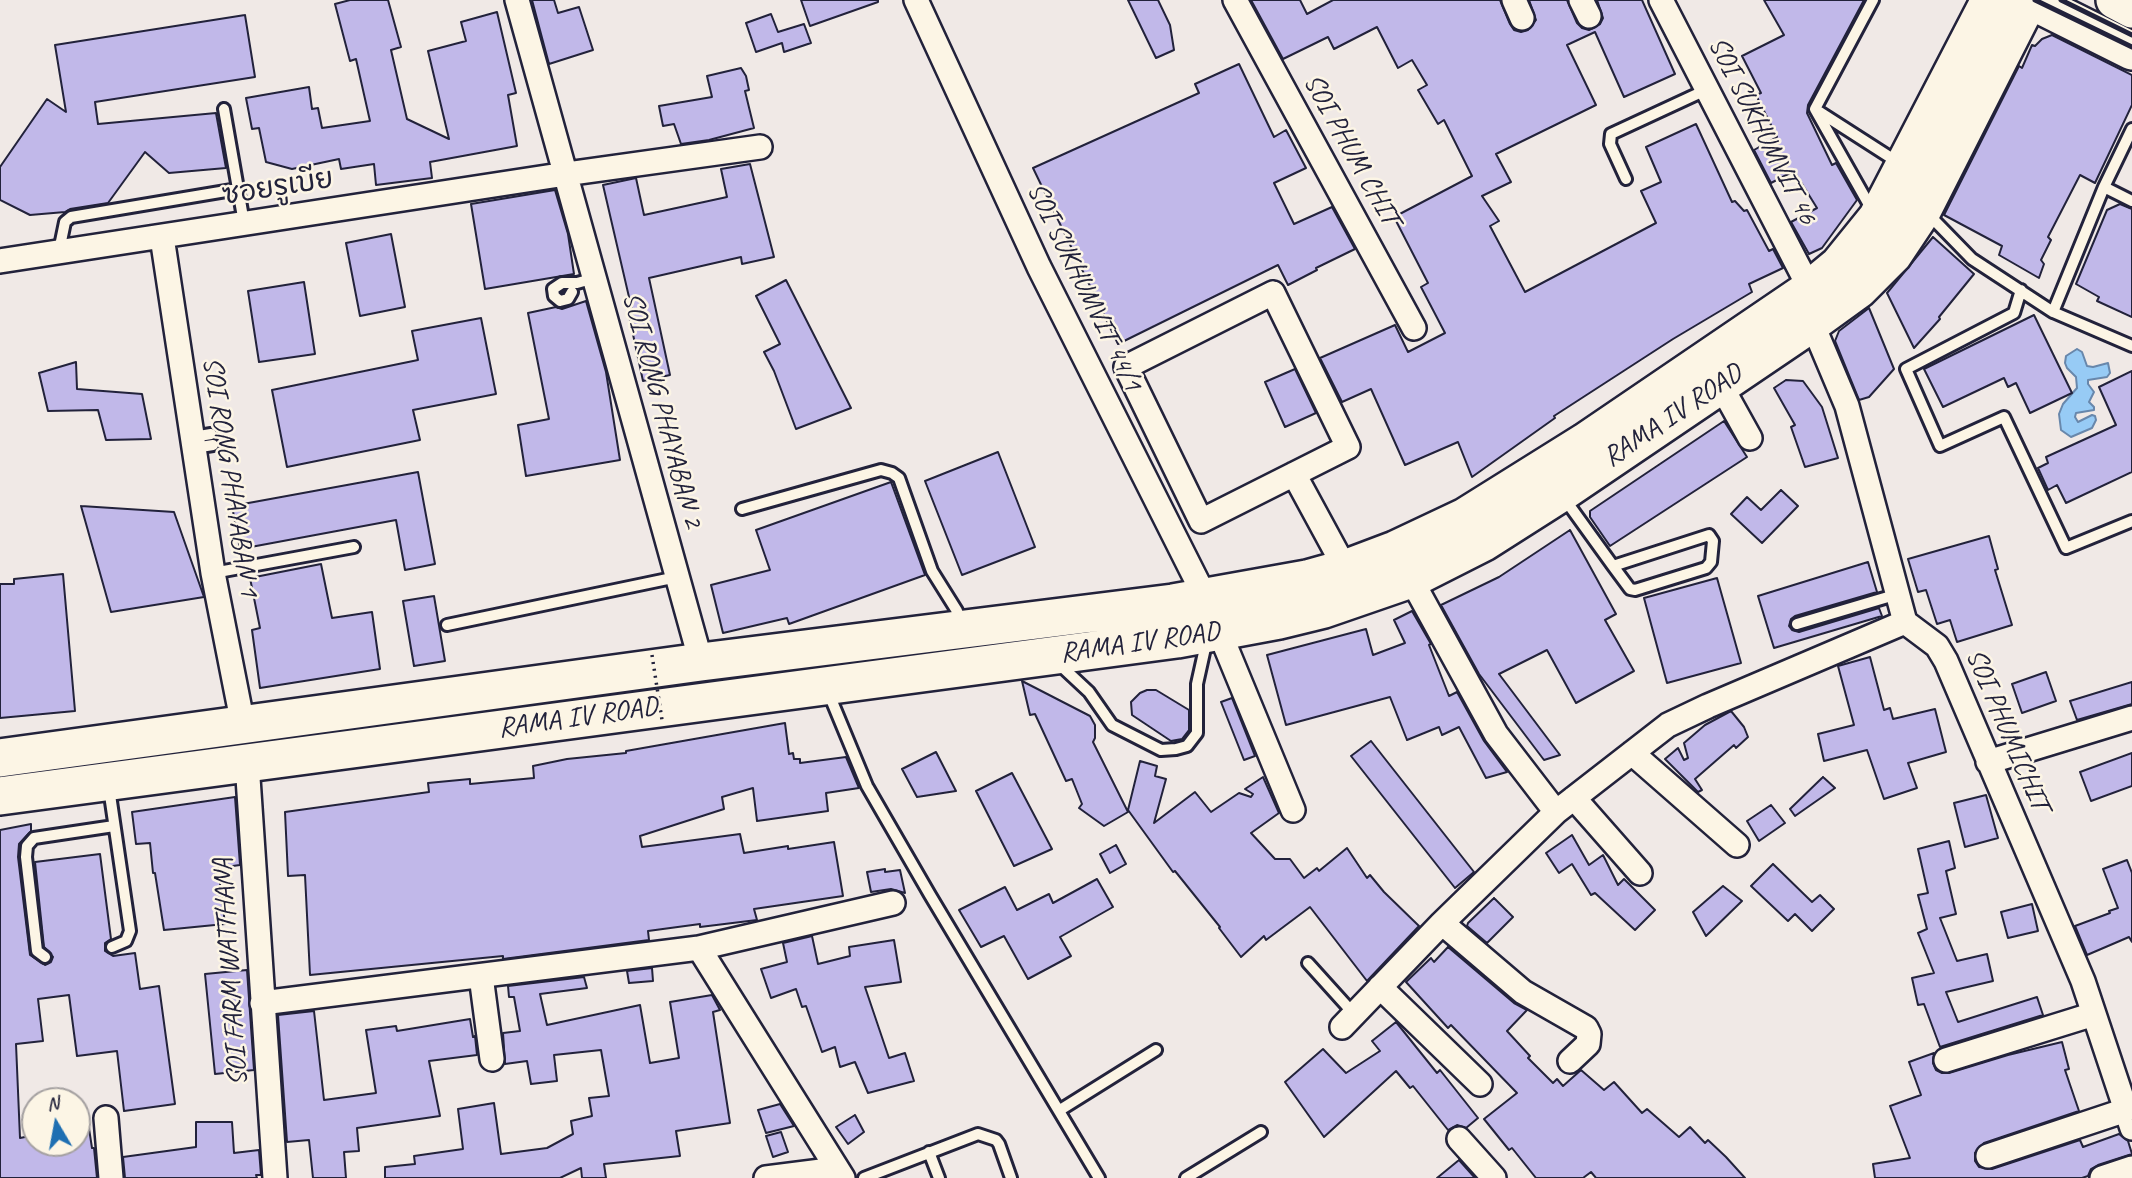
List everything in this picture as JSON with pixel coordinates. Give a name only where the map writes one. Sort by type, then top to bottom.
[{"type":"main road","name":"RAMA IV ROAD","points":[[0,796],[1215,633],[1324,609],[1411,579],[1484,542],[1720,384],[1811,306],[1890,193],[1990,0]]},
{"type":"main road","name":"RAMA IV ROAD","points":[[0,758],[701,662],[1205,597],[1307,579],[1395,550],[1465,517],[1811,306],[1859,289],[1893,255],[1921,213],[2030,0]]},
{"type":"main road","points":[[2030,0],[2132,51]]},
{"type":"main road","points":[[1890,193],[1921,213]]},
{"type":"main road","points":[[243,725],[247,763]]},
{"type":"street","name":"SOI RONG PHAYABAN 2","points":[[517,0],[566,174],[582,284],[677,577],[701,662]]},
{"type":"street","name":"SOI SUKHUMVIT 44/1","points":[[916,0],[1039,267],[1205,597],[1215,633],[1293,810]]},
{"type":"street","name":"SOI PHUM CHIT","points":[[1236,0],[1414,328]]},
{"type":"street","name":"SOI SUKHUMVIT 46","points":[[1661,0],[1708,89],[1811,306]]},
{"type":"street","name":"ซอยรูเบีย","points":[[0,261],[244,223],[334,214],[566,174],[760,147]]},
{"type":"street","name":"SOI RONG PHAYABAN 1","points":[[162,237],[203,441],[213,573],[243,725]]},
{"type":"street","points":[[1273,293],[1348,447],[1294,474],[1201,521],[1126,367],[1273,293]]},
{"type":"street","points":[[1348,1020],[1442,923],[1565,805],[1668,725],[1906,622],[1847,406],[1811,306]]},
{"type":"street","points":[[1720,384],[1750,438]]},
{"type":"street","points":[[1294,474],[1345,568]]},
{"type":"street","points":[[1411,579],[1496,734],[1565,805],[1640,873]]},
{"type":"street","name":"SOI PHUMICHIT","points":[[1906,622],[1937,646],[1946,660],[2083,981],[2129,1119]]},
{"type":"street","points":[[1988,762],[2132,718]]},
{"type":"street","points":[[1632,753],[1737,845]]},
{"type":"street","name":"SOI FARM WATTHANA","points":[[247,763],[275,1178]]},
{"type":"street","points":[[262,1003],[699,948],[893,903]]},
{"type":"street","points":[[1442,923],[1523,992],[1586,1028],[1588,1044],[1570,1061]]},
{"type":"street","points":[[699,948],[840,1174],[766,1178]]},
{"type":"street","points":[[481,976],[492,1059]]},
{"type":"street","points":[[1380,986],[1480,1084]]},
{"type":"street","points":[[1946,1060],[2094,1014]]},
{"type":"street","points":[[106,1118],[111,1178]]},
{"type":"street","points":[[1988,1156],[2129,1119]]},
{"type":"street","points":[[1460,1139],[1493,1178]]},
{"type":"street","points":[[2102,1178],[2132,1168]]},
{"type":"lane","points":[[1815,109],[1873,0]]},
{"type":"lane","points":[[1626,179],[1610,144],[1611,134],[1708,89]]},
{"type":"lane","points":[[224,109],[244,223]]},
{"type":"lane","points":[[1815,109],[1890,193]]},
{"type":"lane","points":[[1815,109],[1890,193]]},
{"type":"lane","points":[[2053,312],[2104,187],[2132,129]]},
{"type":"lane","points":[[2104,187],[2132,201]]},
{"type":"lane","points":[[59,252],[65,222],[71,217],[238,189]]},
{"type":"lane","points":[[1921,213],[1934,220],[1972,258],[2053,312],[2132,346]]},
{"type":"lane","points":[[575,304],[582,284]]},
{"type":"lane","points":[[2021,290],[2014,313],[1906,369],[1940,446],[2004,417],[2066,548],[2132,521]]},
{"type":"lane","points":[[742,509],[881,470],[892,473],[899,478],[932,571],[957,611],[964,630]]},
{"type":"lane","points":[[1560,493],[1613,566],[1630,589],[1639,591],[1706,568],[1711,562],[1713,541],[1709,534],[1613,566]]},
{"type":"lane","points":[[213,573],[354,547]]},
{"type":"lane","points":[[447,625],[677,577]]},
{"type":"lane","points":[[1797,624],[1898,594]]},
{"type":"lane","points":[[1045,657],[1061,665],[1069,673],[1097,702],[1112,724],[1161,750],[1176,749],[1187,746],[1197,733],[1197,684],[1205,645],[1215,633]]},
{"type":"lane","points":[[829,685],[831,699],[867,786],[1099,1178]]},
{"type":"lane","points":[[108,782],[130,931],[126,941],[112,947]]},
{"type":"lane","points":[[45,957],[37,951],[27,846],[34,838],[114,825]]},
{"type":"lane","points":[[1308,963],[1348,1020]]},
{"type":"lane","points":[[1060,1110],[1156,1050]]},
{"type":"lane","points":[[1186,1178],[1261,1132]]},
{"type":"lane","points":[[864,1178],[883,1175],[929,1152],[978,1134],[999,1144],[1011,1178]]},
{"type":"lane","points":[[929,1152],[939,1178]]},
{"type":"path","points":[[652,655],[662,720]]},
{"type":"water","points":[[2077,349],[2082,352],[2087,366],[2108,363],[2110,373],[2107,377],[2088,380],[2094,392],[2089,402],[2094,410],[2076,413],[2075,417],[2078,422],[2092,415],[2096,420],[2092,428],[2071,437],[2061,430],[2059,414],[2063,404],[2077,388],[2076,377],[2065,363],[2066,356]]},
{"type":"building","points":[[350,0],[388,0],[401,47],[391,50],[407,119],[449,139],[428,51],[466,41],[461,22],[497,12],[516,93],[508,95],[517,146],[430,162],[432,178],[376,185],[374,164],[341,169],[339,159],[292,169],[266,162],[259,128],[252,129],[246,98],[309,87],[312,109],[318,108],[322,128],[370,121],[356,59],[350,61],[335,4]]},
{"type":"building","points":[[532,0],[554,0],[558,13],[579,7],[593,50],[549,64]]},
{"type":"building","points":[[801,0],[878,0],[878,2],[810,26]]},
{"type":"building","points":[[1128,0],[1158,0],[1170,25],[1174,50],[1156,58]]},
{"type":"building","points":[[1251,0],[1300,0],[1307,14],[1333,0],[1500,0],[1510,24],[1514,30],[1521,32],[1528,30],[1536,20],[1529,0],[1567,0],[1577,23],[1589,30],[1600,24],[1603,18],[1597,0],[1642,0],[1675,74],[1624,97],[1595,32],[1567,45],[1596,105],[1496,154],[1511,182],[1482,196],[1499,221],[1490,226],[1525,292],[1656,223],[1641,191],[1661,182],[1646,147],[1696,124],[1732,202],[1735,201],[1744,211],[1747,210],[1769,251],[1773,249],[1783,268],[1749,284],[1752,292],[1554,416],[1555,418],[1472,477],[1458,442],[1405,465],[1371,389],[1342,402],[1320,358],[1395,325],[1408,352],[1445,333],[1421,287],[1428,283],[1394,217],[1472,176],[1444,120],[1438,124],[1418,90],[1427,85],[1412,60],[1398,68],[1377,27],[1334,49],[1328,37],[1283,59]]},
{"type":"building","points":[[1764,0],[1864,0],[1808,105],[1807,113],[1832,165],[1836,163],[1857,200],[1822,248],[1809,254],[1791,222],[1817,208],[1794,171],[1771,183],[1754,150],[1777,137],[1756,95],[1761,93],[1742,56],[1784,35]]},
{"type":"building","points":[[771,14],[778,32],[804,24],[811,43],[784,52],[782,43],[756,52],[746,23]]},
{"type":"building","points":[[245,15],[255,77],[95,102],[98,124],[216,113],[226,168],[169,173],[145,152],[108,203],[65,212],[30,215],[0,200],[0,167],[47,99],[66,112],[55,45]]},
{"type":"building","points":[[2052,35],[2132,75],[2132,105],[2095,183],[2080,175],[2048,237],[2051,240],[2041,260],[2044,264],[2039,278],[1999,255],[2002,246],[1944,215],[2019,66],[2022,68],[2032,45],[2035,46]]},
{"type":"building","points":[[1239,64],[1274,137],[1286,130],[1306,168],[1274,183],[1294,224],[1332,207],[1355,249],[1288,285],[1278,265],[1118,344],[1033,168],[1199,93],[1195,84]]},
{"type":"building","points":[[741,68],[746,76],[749,90],[745,91],[754,128],[681,144],[674,124],[663,126],[659,106],[712,97],[707,76]]},
{"type":"building","points":[[750,164],[774,257],[742,264],[741,257],[649,278],[670,375],[643,381],[628,311],[632,310],[603,185],[636,178],[644,215],[727,197],[721,169]]},
{"type":"building","points":[[555,190],[568,234],[574,274],[485,289],[471,204]]},
{"type":"building","points":[[2120,204],[2132,209],[2132,317],[2097,301],[2099,297],[2076,284],[2107,210]]},
{"type":"building","points":[[391,234],[405,307],[360,316],[346,243]]},
{"type":"building","points":[[1933,237],[1974,274],[1914,348],[1887,293]]},
{"type":"building","points":[[786,280],[851,408],[796,429],[764,352],[780,344],[756,296]]},
{"type":"building","points":[[304,282],[315,354],[259,362],[248,291]]},
{"type":"building","points":[[586,301],[606,372],[620,460],[526,476],[518,425],[549,419],[528,313],[556,307],[562,309]]},
{"type":"building","points":[[1869,308],[1894,369],[1869,397],[1859,400],[1835,341],[1839,331]]},
{"type":"building","points":[[2034,315],[2072,393],[2030,413],[2016,383],[2008,387],[2004,378],[1943,407],[1924,369]]},
{"type":"building","points":[[481,318],[496,394],[413,410],[420,440],[287,467],[272,390],[418,360],[412,331]]},
{"type":"building","points":[[76,362],[77,389],[142,394],[151,439],[106,440],[98,410],[48,411],[39,373]]},
{"type":"building","points":[[1295,369],[1316,413],[1285,427],[1265,382]]},
{"type":"building","points":[[2132,371],[2132,472],[2066,503],[2057,485],[2048,490],[2038,468],[2048,463],[2046,457],[2116,425],[2099,387]]},
{"type":"building","points":[[1786,380],[1803,381],[1822,407],[1838,458],[1805,467],[1791,427],[1795,425],[1774,388]]},
{"type":"building","points":[[1724,421],[1747,457],[1610,546],[1590,517],[1590,511]]},
{"type":"building","points":[[998,452],[1035,547],[962,575],[925,481]]},
{"type":"building","points":[[418,472],[435,564],[405,570],[396,520],[240,549],[232,506]]},
{"type":"building","points":[[891,482],[925,575],[789,624],[787,618],[723,633],[711,585],[770,570],[756,530]]},
{"type":"building","points":[[1781,490],[1798,506],[1762,543],[1731,514],[1747,497],[1761,510]]},
{"type":"building","points":[[81,506],[174,512],[204,597],[111,612]]},
{"type":"building","points":[[1570,530],[1616,614],[1605,620],[1634,671],[1576,703],[1547,650],[1499,674],[1560,755],[1544,760],[1479,674],[1441,605],[1499,577]]},
{"type":"building","points":[[1989,536],[1998,569],[1995,570],[2012,625],[1957,642],[1950,620],[1937,624],[1926,590],[1918,592],[1908,559]]},
{"type":"building","points":[[1868,562],[1877,592],[1795,616],[1789,626],[1799,632],[1879,608],[1882,616],[1774,648],[1758,596]]},
{"type":"building","points":[[321,564],[332,618],[372,612],[380,669],[260,688],[252,630],[260,628],[250,578]]},
{"type":"building","points":[[63,574],[75,711],[0,718],[0,584],[14,584],[14,579]]},
{"type":"building","points":[[1717,578],[1741,663],[1667,683],[1644,598]]},
{"type":"building","points":[[434,596],[445,661],[414,666],[403,601]]},
{"type":"building","points":[[1412,611],[1431,644],[1429,645],[1449,696],[1457,692],[1484,741],[1507,772],[1486,778],[1459,727],[1442,735],[1439,727],[1407,740],[1390,697],[1286,725],[1267,655],[1366,629],[1373,655],[1405,643],[1394,620]]},
{"type":"building","points":[[1870,657],[1884,710],[1890,708],[1893,719],[1935,709],[1946,752],[1908,763],[1917,788],[1884,799],[1867,750],[1824,761],[1818,734],[1854,725],[1838,666]]},
{"type":"building","points":[[2046,672],[2056,701],[2022,713],[2012,684]]},
{"type":"building","points":[[1022,681],[1090,716],[1095,725],[1093,742],[1128,812],[1104,826],[1079,808],[1082,804],[1072,779],[1066,781],[1035,714],[1030,715]]},
{"type":"building","points":[[2132,682],[2132,704],[2077,720],[2070,701]]},
{"type":"building","points":[[1147,690],[1156,690],[1189,710],[1189,730],[1182,739],[1171,741],[1132,715],[1131,702]]},
{"type":"building","points":[[1232,698],[1255,756],[1244,760],[1221,702]]},
{"type":"building","points":[[1731,711],[1744,727],[1748,737],[1736,748],[1734,745],[1695,779],[1702,790],[1698,792],[1665,759],[1678,748],[1684,760],[1688,758],[1684,743],[1705,725]]},
{"type":"building","points":[[785,723],[789,754],[793,753],[794,759],[800,759],[800,763],[846,757],[859,788],[826,793],[828,811],[757,821],[753,788],[722,797],[724,809],[640,836],[642,847],[740,834],[744,853],[834,842],[843,896],[754,909],[757,920],[648,931],[649,940],[503,959],[503,956],[310,975],[305,875],[288,876],[285,812],[429,792],[428,783],[470,779],[470,784],[534,778],[533,766],[567,759],[626,753]]},
{"type":"building","points":[[1371,741],[1474,872],[1455,888],[1351,756]]},
{"type":"building","points":[[936,752],[956,791],[917,797],[902,769]]},
{"type":"building","points":[[2132,753],[2132,786],[2091,801],[2080,772]]},
{"type":"building","points":[[1140,761],[1157,766],[1155,776],[1166,779],[1154,823],[1195,792],[1211,812],[1239,793],[1251,797],[1253,794],[1245,789],[1263,777],[1279,813],[1251,833],[1275,859],[1290,859],[1304,878],[1317,868],[1319,871],[1347,848],[1367,878],[1370,875],[1419,926],[1367,981],[1310,907],[1266,940],[1264,936],[1241,957],[1220,927],[1175,871],[1173,872],[1128,810]]},
{"type":"building","points":[[1012,773],[1052,849],[1014,866],[976,791]]},
{"type":"building","points":[[1823,777],[1835,788],[1795,816],[1790,809]]},
{"type":"building","points":[[1986,795],[1998,838],[1965,847],[1954,803]]},
{"type":"building","points":[[235,797],[240,865],[218,868],[225,924],[164,930],[150,843],[136,844],[132,812]]},
{"type":"building","points":[[1771,805],[1785,823],[1759,841],[1747,821]]},
{"type":"building","points":[[31,824],[31,831],[19,844],[18,857],[30,955],[45,965],[51,962],[53,957],[44,947],[35,862],[100,854],[111,939],[105,943],[105,951],[113,956],[135,953],[140,989],[159,986],[175,1104],[124,1111],[117,1051],[77,1056],[69,995],[38,999],[43,1041],[16,1044],[21,1157],[91,1157],[91,1142],[97,1178],[0,1178],[0,830]]},
{"type":"building","points":[[1572,835],[1589,865],[1603,855],[1618,885],[1624,879],[1655,910],[1635,930],[1595,893],[1591,895],[1572,864],[1559,873],[1546,853]]},
{"type":"building","points":[[1949,841],[1955,868],[1946,871],[1956,914],[1940,918],[1957,961],[1987,954],[1993,981],[1946,992],[1958,1022],[2037,997],[2043,1015],[1940,1047],[1924,1004],[1918,1005],[1912,978],[1934,973],[1918,933],[1927,929],[1918,895],[1928,893],[1918,849]]},
{"type":"building","points":[[1116,845],[1126,864],[1110,873],[1100,854]]},
{"type":"building","points":[[2127,860],[2132,873],[2132,942],[2129,937],[2087,955],[2075,926],[2118,908],[2103,869]]},
{"type":"building","points":[[1773,864],[1812,902],[1820,895],[1834,909],[1812,931],[1795,914],[1788,921],[1751,886]]},
{"type":"building","points":[[885,869],[885,872],[900,870],[905,893],[891,889],[871,892],[867,872]]},
{"type":"building","points":[[1097,879],[1113,907],[1060,937],[1071,956],[1028,979],[1004,936],[981,947],[959,910],[1005,887],[1017,910],[1049,894],[1053,903]]},
{"type":"building","points":[[1723,886],[1742,901],[1706,936],[1693,912]]},
{"type":"building","points":[[1494,898],[1513,917],[1487,943],[1467,926]]},
{"type":"building","points":[[2032,904],[2038,931],[2008,938],[2001,912]]},
{"type":"building","points":[[812,936],[818,964],[850,956],[849,947],[894,940],[901,982],[865,987],[889,1058],[905,1053],[914,1081],[868,1093],[855,1062],[840,1067],[835,1047],[822,1052],[806,1006],[802,1007],[796,989],[771,998],[761,969],[787,962],[783,943]]},
{"type":"building","points":[[1448,947],[1514,1003],[1527,1010],[1507,1031],[1530,1056],[1528,1058],[1553,1083],[1557,1079],[1563,1086],[1581,1070],[1604,1090],[1614,1082],[1642,1113],[1647,1109],[1679,1137],[1690,1127],[1705,1143],[1708,1140],[1745,1178],[1596,1178],[1591,1172],[1583,1178],[1536,1178],[1484,1119],[1517,1093],[1451,1025],[1448,1028],[1406,982],[1431,958],[1434,962]]},
{"type":"building","points":[[652,968],[653,981],[629,983],[627,971]]},
{"type":"building","points":[[247,970],[254,1070],[215,1074],[205,974]]},
{"type":"building","points":[[584,977],[587,988],[540,994],[547,1025],[640,1005],[650,1063],[679,1058],[670,1002],[712,995],[720,1010],[713,1012],[730,1123],[676,1131],[680,1156],[604,1164],[606,1178],[582,1178],[581,1168],[560,1178],[385,1178],[385,1167],[415,1164],[414,1156],[463,1149],[458,1109],[494,1103],[501,1154],[547,1148],[573,1134],[571,1121],[592,1116],[589,1098],[609,1096],[601,1050],[554,1055],[557,1081],[531,1084],[527,1061],[505,1064],[503,1033],[520,1031],[514,997],[509,997],[508,986]]},
{"type":"building","points":[[314,1011],[324,1100],[376,1093],[366,1030],[396,1026],[397,1031],[470,1019],[473,1037],[475,1036],[477,1055],[429,1061],[440,1116],[357,1128],[359,1151],[344,1152],[346,1178],[313,1178],[309,1140],[287,1142],[278,1015]]},
{"type":"building","points":[[1396,1022],[1437,1073],[1440,1070],[1478,1118],[1466,1128],[1457,1125],[1448,1130],[1413,1086],[1410,1088],[1396,1071],[1324,1137],[1285,1082],[1323,1049],[1346,1073],[1380,1051],[1372,1041]]},
{"type":"building","points":[[2062,1042],[2069,1069],[2065,1070],[2079,1111],[1984,1143],[1975,1153],[1975,1161],[1979,1167],[1992,1169],[2080,1140],[2083,1147],[2119,1134],[2128,1141],[2132,1154],[2098,1165],[2091,1169],[2088,1176],[2082,1178],[1875,1178],[1873,1164],[1910,1158],[1890,1106],[1921,1095],[1909,1062],[1934,1053],[1933,1063],[1936,1070],[1949,1073]]},
{"type":"building","points":[[780,1104],[794,1126],[766,1133],[758,1110]]},
{"type":"building","points":[[855,1115],[864,1132],[848,1144],[836,1127]]},
{"type":"building","points":[[196,1122],[232,1122],[234,1153],[259,1150],[261,1175],[256,1175],[257,1178],[125,1178],[123,1157],[196,1147]]},
{"type":"building","points":[[781,1132],[788,1152],[773,1157],[766,1136]]},
{"type":"building","points":[[1459,1160],[1475,1178],[1437,1178]]},
{"type":"railway","points":[[2035,0],[2132,47]]},
{"type":"railway","points":[[2061,0],[2132,35]]}]
